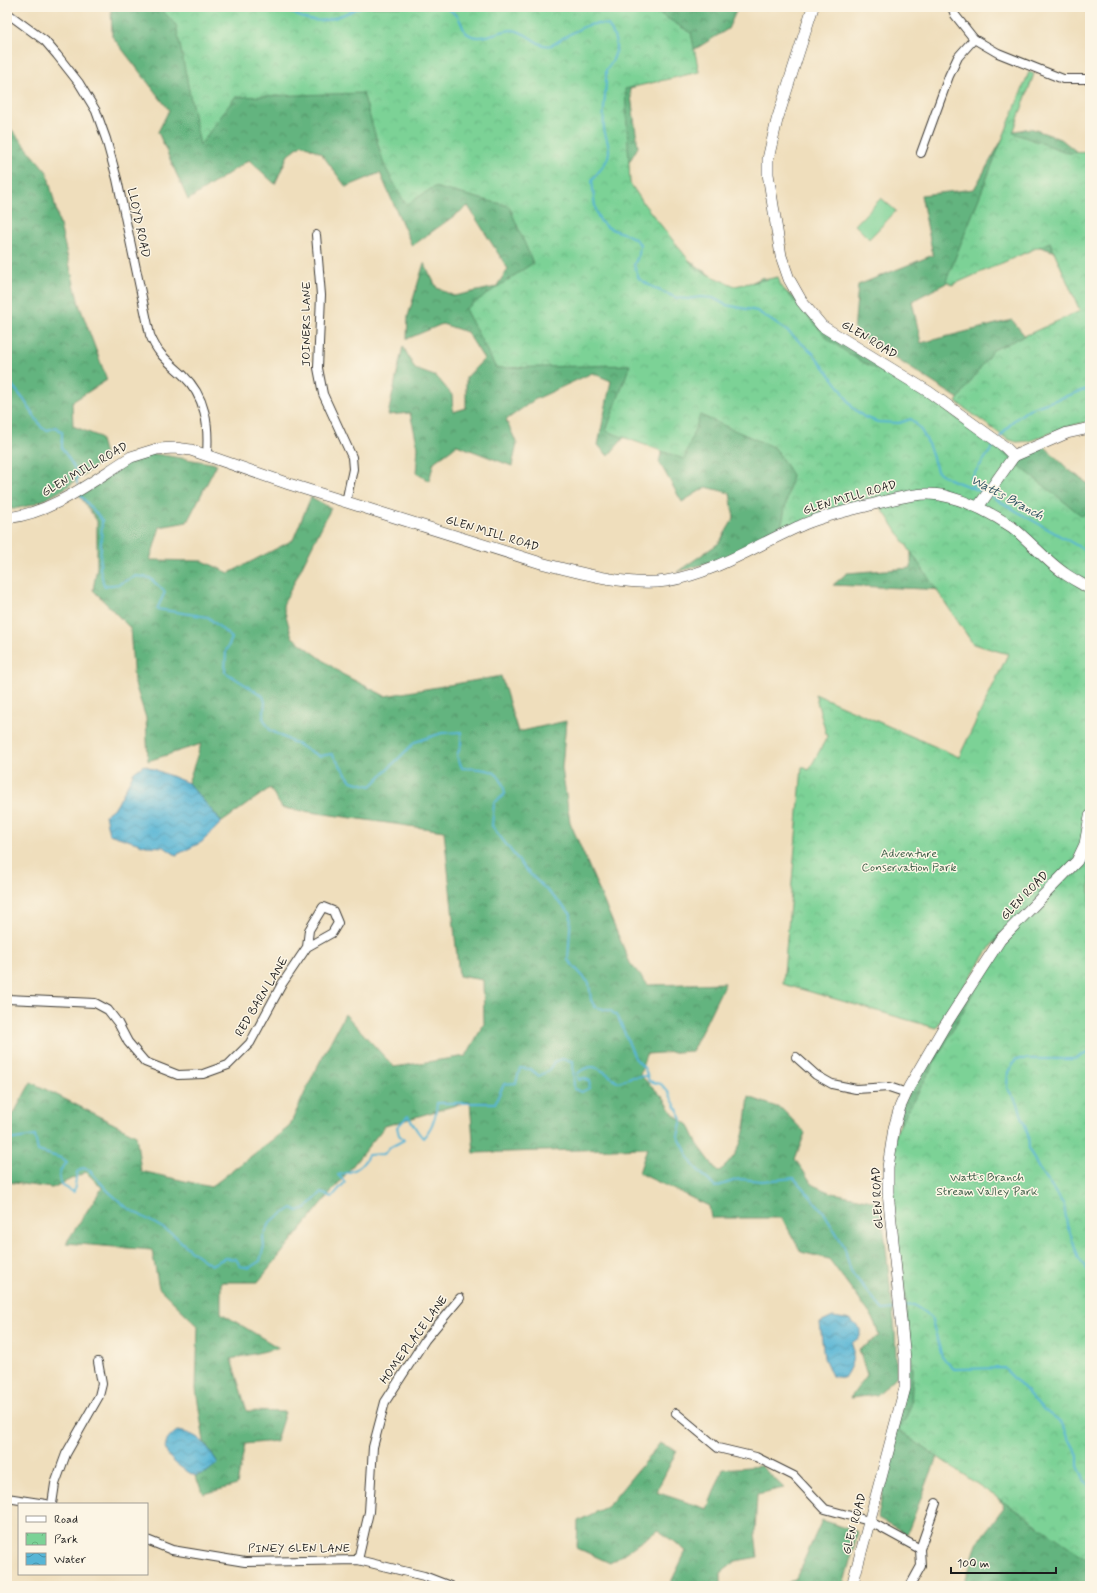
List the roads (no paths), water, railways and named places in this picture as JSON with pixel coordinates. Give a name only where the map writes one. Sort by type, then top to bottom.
[{"type":"main road","name":"GLEN ROAD","points":[[813,7],[777,120],[768,159],[768,174],[782,256],[789,279],[802,302],[822,326],[929,392],[1005,447],[1014,456]]},
{"type":"main road","points":[[1090,428],[1068,433],[1014,456],[981,503],[1064,572],[1090,589]]},
{"type":"main road","name":"GLEN MILL ROAD","points":[[7,518],[36,511],[56,504],[131,457],[144,452],[175,448],[207,454],[346,502],[541,563],[621,579],[653,582],[687,576],[713,568],[800,526],[820,518],[910,495],[948,496],[981,503]]},
{"type":"main road","name":"GLEN ROAD","points":[[852,1586],[905,1388],[905,1359],[888,1192],[888,1167],[894,1128],[907,1093],[943,1028],[998,944],[1077,861],[1084,844],[1090,816]]},
{"type":"street","points":[[952,7],[955,15],[974,40],[998,53],[1063,79],[1090,79]]},
{"type":"street","name":"LLOYD ROAD","points":[[7,13],[45,41],[79,83],[96,111],[106,139],[117,180],[150,335],[155,348],[161,356],[184,376],[199,395],[209,431],[207,454]]},
{"type":"street","points":[[921,153],[949,76],[958,57],[974,40]]},
{"type":"street","name":"JOINERS LANE","points":[[316,235],[321,295],[318,368],[323,394],[352,457],[353,469],[346,502]]},
{"type":"street","name":"RED BARN LANE","points":[[7,999],[95,1003],[108,1010],[118,1023],[128,1042],[145,1062],[178,1075],[203,1074],[228,1066],[250,1043],[282,984],[307,947],[332,933],[338,923],[333,911],[323,907],[309,930],[307,947]]},
{"type":"street","points":[[796,1057],[816,1075],[832,1084],[856,1089],[890,1087],[907,1093]]},
{"type":"street","name":"HOMEPLACE LANE","points":[[358,1560],[369,1512],[373,1447],[385,1402],[426,1340],[460,1298]]},
{"type":"street","points":[[52,1503],[55,1484],[66,1454],[99,1396],[102,1384],[98,1362]]},
{"type":"street","points":[[676,1413],[718,1448],[756,1457],[794,1476],[825,1509],[869,1521],[920,1549]]},
{"type":"street","points":[[7,1498],[40,1503]]},
{"type":"street","points":[[910,1586],[921,1566],[920,1549],[936,1503]]},
{"type":"street","name":"PINEY GLEN LANE","points":[[148,1540],[172,1550],[245,1562],[358,1560],[424,1576],[450,1586]]},
{"type":"water","points":[[144,765],[188,783],[222,822],[202,842],[176,855],[164,847],[146,846],[109,834],[105,815],[117,805],[134,772]]},
{"type":"water","points":[[833,1317],[851,1320],[860,1329],[860,1337],[852,1343],[852,1361],[844,1378],[832,1376],[824,1358],[820,1323]]},
{"type":"water","points":[[177,1431],[185,1432],[197,1437],[206,1445],[218,1463],[207,1472],[195,1476],[174,1462],[166,1451],[166,1445],[169,1438]]},
{"type":"waterway","name":"Watts Branch","points":[[290,7],[291,12],[300,17],[317,21],[334,18],[360,7]]},
{"type":"waterway","name":"Watts Branch","points":[[446,7],[457,16],[464,31],[469,35],[483,37],[513,30],[523,33],[537,42],[547,46],[552,45],[579,29],[589,25],[608,25],[616,42],[613,59],[606,70],[604,129],[609,146],[609,153],[605,163],[592,180],[594,199],[599,219],[602,224],[633,238],[640,244],[639,254],[634,265],[639,279],[656,289],[677,298],[713,298],[726,305],[757,311],[787,331],[813,353],[841,389],[852,407],[864,417],[878,422],[899,423],[911,419],[925,437],[937,471],[949,479],[983,492]]},
{"type":"waterway","points":[[7,379],[24,400],[42,428],[48,430],[56,427],[62,432],[62,448],[77,472],[77,484]]},
{"type":"waterway","points":[[1000,437],[1013,421],[1029,409],[1090,388]]},
{"type":"waterway","points":[[973,488],[971,478],[993,447]]},
{"type":"waterway","points":[[81,496],[102,520],[100,569],[104,586],[119,584],[136,576],[150,578],[165,592],[157,609],[208,617],[232,638],[226,651],[225,672],[263,696],[265,702],[263,718],[270,730],[319,756],[332,754],[351,781],[371,786],[415,742],[442,733],[461,732],[461,744],[457,756],[462,768],[491,771],[500,778],[503,785],[505,794],[494,803],[492,826],[525,869],[571,914],[568,960],[589,983],[591,1000],[595,1007],[611,1011],[618,1017],[635,1058],[645,1069],[649,1081],[661,1084],[669,1093],[682,1119],[678,1136],[693,1165],[715,1187],[739,1179],[762,1181],[794,1178],[823,1211],[844,1246],[851,1272],[883,1310],[894,1309]]},
{"type":"waterway","name":"Watts Branch","points":[[990,496],[1090,553]]},
{"type":"waterway","name":"Watts Branch","points":[[1090,1052],[1074,1059],[1016,1059],[1008,1072],[1007,1088],[1018,1104],[1028,1135],[1029,1149],[1039,1169],[1064,1205],[1067,1224],[1079,1259],[1090,1273]]},
{"type":"waterway","points":[[7,1140],[35,1136],[38,1151],[61,1158],[67,1163],[60,1171],[59,1175],[62,1183],[69,1189],[74,1192],[77,1172],[83,1168],[89,1170],[108,1191],[126,1207],[173,1234],[190,1250],[211,1265],[225,1258],[236,1259],[240,1266],[249,1268],[260,1261],[264,1246],[263,1237],[271,1221],[292,1208],[298,1211],[306,1208],[321,1193],[332,1197],[345,1182],[338,1175],[348,1173],[360,1167],[368,1155],[384,1154],[389,1148],[404,1140],[399,1135],[397,1127],[408,1116],[416,1130],[423,1138],[433,1122],[437,1103],[495,1103],[504,1084],[516,1083],[520,1068],[530,1069],[539,1076],[548,1071],[554,1062],[562,1059],[573,1061],[574,1089],[582,1092],[589,1088],[590,1081],[584,1078],[579,1080],[577,1074],[583,1069],[589,1067],[599,1069],[619,1082],[631,1077],[647,1076]]},
{"type":"waterway","points":[[904,1306],[914,1305],[931,1317],[942,1357],[954,1369],[1004,1368],[1043,1409],[1062,1424],[1078,1456],[1078,1466],[1084,1480],[1090,1486]]},
{"type":"park label","name":"Adventure Conservation Park","points":[[909,861]]},
{"type":"park label","name":"Watts Branch Stream Valley Park","points":[[987,1185]]}]
